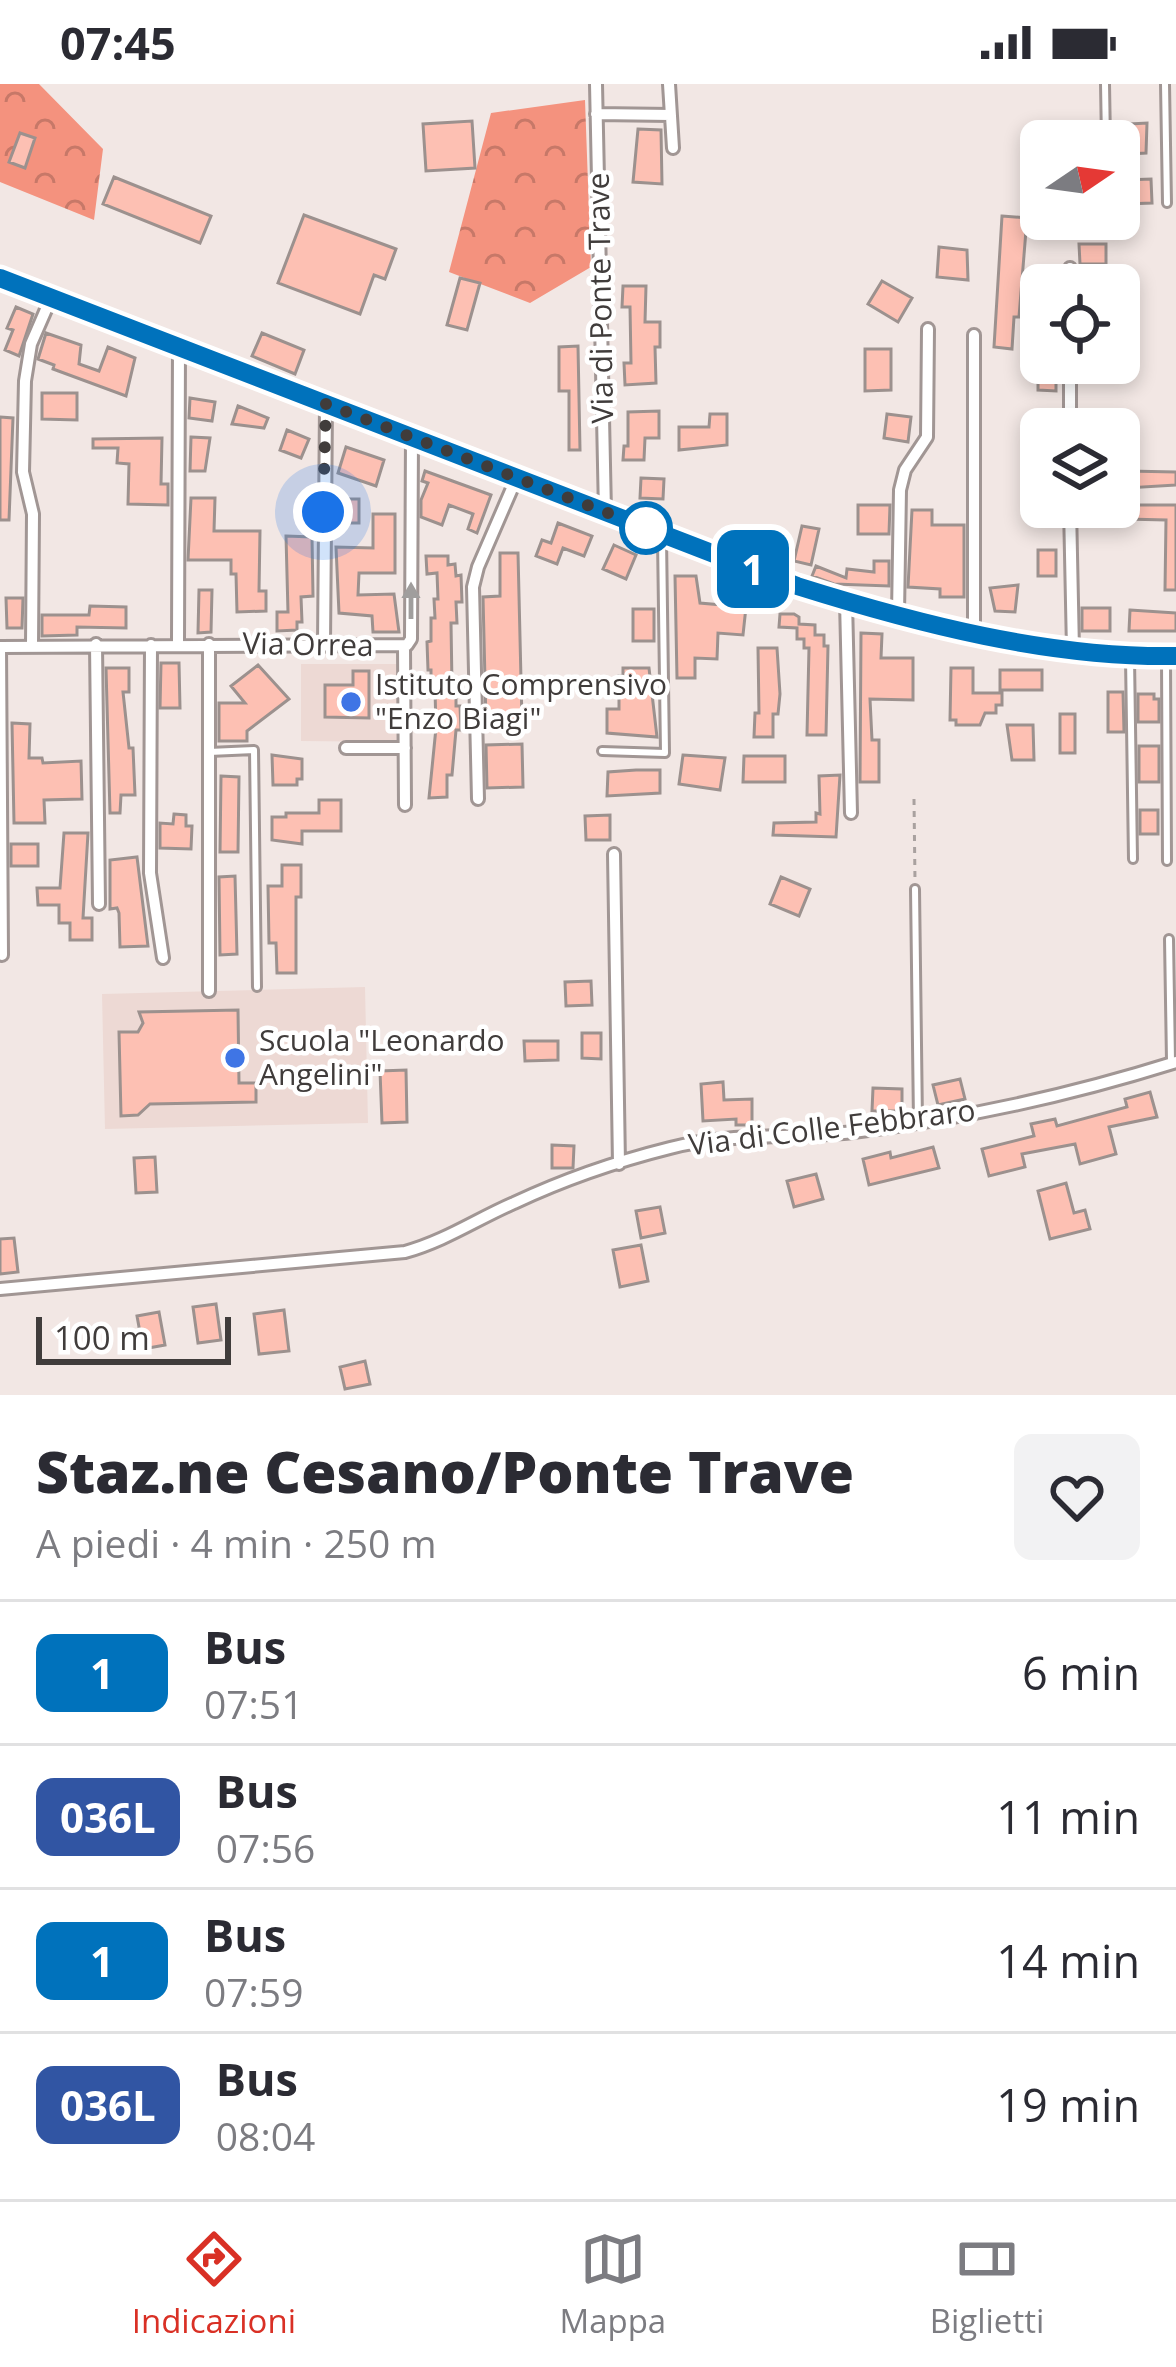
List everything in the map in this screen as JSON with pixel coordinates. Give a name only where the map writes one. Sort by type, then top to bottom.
[{"type":"street","name":"Via di Ponte Trave","points":[[596,84],[605,512]]},
{"type":"street","points":[[670,84],[673,148]]},
{"type":"street","points":[[596,113],[671,116]]},
{"type":"street","points":[[0,278],[846,601],[1073,650],[1171,656]]},
{"type":"street","points":[[32,645],[33,514],[23,474],[25,380],[31,344],[51,298]]},
{"type":"street","points":[[898,614],[899,490],[904,470],[927,437],[928,329]]},
{"type":"street","points":[[974,335],[974,632]]},
{"type":"street","points":[[178,644],[179,347]]},
{"type":"street","points":[[324,646],[326,404]]},
{"type":"street","name":"Via Orrea","points":[[0,647],[404,646],[411,640],[412,437]]},
{"type":"street","points":[[478,799],[474,582],[517,477]]},
{"type":"street","points":[[1070,528],[1073,650]]},
{"type":"street","points":[[846,601],[850,813]]},
{"type":"street","points":[[96,644],[99,904]]},
{"type":"street","points":[[151,644],[150,876],[163,958]]},
{"type":"street","points":[[209,644],[209,991]]},
{"type":"street","points":[[404,646],[405,805]]},
{"type":"street","points":[[0,647],[2,955]]},
{"type":"street","points":[[346,748],[405,748]]},
{"type":"street","points":[[614,854],[619,1164]]},
{"type":"street","name":"Via di Colle Febbraro","points":[[0,1289],[406,1252],[445,1239],[530,1196],[619,1164],[705,1141],[840,1133],[918,1122],[1090,1087],[1173,1063]]},
{"type":"lane","points":[[1105,84],[1106,120]]},
{"type":"lane","points":[[1165,84],[1167,203]]},
{"type":"lane","points":[[602,751],[665,752],[662,534]]},
{"type":"lane","points":[[1130,655],[1133,860]]},
{"type":"lane","points":[[1167,862],[1171,656]]},
{"type":"lane","points":[[209,752],[254,750],[257,987]]},
{"type":"lane","points":[[915,889],[918,1122]]},
{"type":"lane","points":[[1168,939],[1173,1063]]},
{"type":"path","points":[[914,799],[915,889]]},
{"type":"shaded area","name":"Istituto Comprensivo \"Enzo Biagi\"","points":[[301,664],[401,664],[400,742],[301,741]]},
{"type":"shaded area","name":"Scuola \"Leonardo Angelini\"","points":[[365,987],[368,1123],[105,1129],[102,994]]},
{"type":"green space","points":[[0,84],[39,84],[103,149],[94,220],[0,182]]},
{"type":"green space","points":[[585,100],[591,267],[530,303],[449,272],[491,113]]},
{"type":"building","points":[[472,121],[475,168],[426,171],[423,124]]},
{"type":"building","points":[[1140,123],[1147,123],[1146,153],[1140,153]]},
{"type":"building","points":[[638,129],[661,130],[662,184],[633,182]]},
{"type":"building","points":[[20,133],[35,138],[25,168],[9,162]]},
{"type":"building","points":[[114,177],[211,216],[200,243],[103,204]]},
{"type":"building","points":[[1140,179],[1151,179],[1152,203],[1140,203]]},
{"type":"building","points":[[304,215],[396,249],[385,279],[374,275],[360,314],[278,283]]},
{"type":"building","points":[[1002,216],[1020,217],[1020,240],[1025,240],[1019,317],[1014,317],[1012,349],[994,347]]},
{"type":"building","points":[[1079,244],[1106,244],[1106,264],[1080,264]]},
{"type":"building","points":[[939,247],[967,250],[968,280],[937,277]]},
{"type":"building","points":[[460,278],[480,283],[467,330],[447,325]]},
{"type":"building","points":[[882,281],[912,298],[898,322],[868,304]]},
{"type":"building","points":[[623,286],[646,286],[645,322],[660,322],[656,383],[625,385],[624,363],[631,363],[630,307],[622,307]]},
{"type":"building","points":[[16,307],[33,314],[19,356],[5,350]]},
{"type":"building","points":[[46,333],[81,345],[79,364],[99,371],[108,347],[135,358],[126,396],[38,359]]},
{"type":"building","points":[[262,333],[304,350],[295,374],[252,356]]},
{"type":"building","points":[[578,346],[580,450],[569,450],[569,391],[559,391],[559,347]]},
{"type":"building","points":[[865,349],[891,349],[891,390],[865,391]]},
{"type":"building","points":[[1038,384],[1056,384],[1056,391],[1038,390]]},
{"type":"building","points":[[42,393],[77,393],[77,420],[42,419]]},
{"type":"building","points":[[190,398],[215,402],[212,421],[189,418]]},
{"type":"building","points":[[238,406],[268,418],[264,428],[232,424]]},
{"type":"building","points":[[659,411],[659,438],[645,438],[644,460],[623,460],[628,412]]},
{"type":"building","points":[[710,414],[727,414],[727,445],[679,450],[679,427],[709,427]]},
{"type":"building","points":[[887,414],[911,417],[908,442],[884,438]]},
{"type":"building","points":[[0,417],[13,418],[9,520],[0,520]]},
{"type":"building","points":[[287,430],[309,439],[301,458],[280,450]]},
{"type":"building","points":[[191,437],[210,438],[205,471],[190,471]]},
{"type":"building","points":[[162,438],[161,484],[168,484],[168,505],[128,504],[129,464],[117,463],[118,448],[93,448],[93,439]]},
{"type":"building","points":[[346,447],[384,460],[376,486],[338,473]]},
{"type":"building","points":[[425,471],[491,495],[477,533],[468,529],[473,514],[449,505],[442,525],[421,517],[428,483],[422,481]]},
{"type":"building","points":[[1140,471],[1176,472],[1176,485],[1140,487]]},
{"type":"building","points":[[641,478],[664,479],[663,499],[640,498]]},
{"type":"building","points":[[191,498],[215,498],[214,531],[260,531],[259,591],[266,591],[266,611],[237,612],[231,560],[188,560]]},
{"type":"building","points":[[335,499],[359,499],[359,523],[336,523]]},
{"type":"building","points":[[858,505],[890,505],[889,534],[858,534]]},
{"type":"building","points":[[1140,505],[1176,505],[1176,590],[1165,590],[1166,520],[1140,519]]},
{"type":"building","points":[[912,510],[932,510],[932,525],[964,525],[964,597],[940,597],[940,589],[908,587]]},
{"type":"building","points":[[373,514],[395,514],[395,573],[359,573],[358,595],[394,594],[399,632],[373,632],[372,616],[339,613],[336,547],[373,548]]},
{"type":"building","points":[[558,523],[592,536],[584,556],[563,548],[557,564],[536,556],[542,540],[551,543]]},
{"type":"building","points":[[802,526],[819,529],[811,565],[794,561]]},
{"type":"building","points":[[286,536],[312,537],[313,596],[301,597],[302,622],[297,622],[297,630],[277,631],[277,612],[288,612]]},
{"type":"building","points":[[614,545],[636,555],[626,579],[603,569]]},
{"type":"building","points":[[1038,550],[1056,550],[1056,576],[1038,576]]},
{"type":"building","points":[[500,553],[518,553],[522,722],[486,722],[483,597],[500,596]]},
{"type":"building","points":[[426,556],[448,556],[448,565],[455,564],[456,576],[461,575],[462,602],[456,602],[457,623],[451,623],[452,685],[456,685],[461,730],[456,730],[447,797],[429,798],[436,728],[427,642],[431,641],[431,618],[435,618],[434,599],[438,599],[437,573],[427,574]]},
{"type":"building","points":[[874,561],[889,561],[889,586],[834,584],[812,576],[816,566],[846,578],[847,569],[874,572]]},
{"type":"building","points":[[675,576],[696,576],[700,603],[746,607],[743,635],[718,633],[717,659],[695,658],[695,678],[677,678]]},
{"type":"building","points":[[1018,585],[1015,612],[995,611],[990,588]]},
{"type":"building","points":[[199,590],[212,590],[211,632],[198,633]]},
{"type":"building","points":[[6,598],[23,598],[22,628],[7,628]]},
{"type":"building","points":[[90,606],[126,607],[126,628],[77,627],[77,635],[42,636],[42,615],[89,615]]},
{"type":"building","points":[[1082,608],[1110,608],[1110,631],[1082,631]]},
{"type":"building","points":[[633,609],[654,609],[654,641],[633,641]]},
{"type":"building","points":[[1130,610],[1176,613],[1176,631],[1129,631]]},
{"type":"building","points":[[780,614],[794,614],[799,624],[815,625],[815,635],[824,635],[824,646],[828,646],[826,735],[807,735],[809,648],[804,648],[804,639],[797,639],[797,628],[779,627]]},
{"type":"building","points":[[861,633],[882,634],[881,658],[913,658],[913,700],[870,699],[872,740],[879,740],[879,782],[860,782]]},
{"type":"building","points":[[758,648],[777,648],[780,694],[778,714],[773,714],[773,737],[754,737],[755,713],[759,713]]},
{"type":"building","points":[[161,663],[179,663],[180,708],[160,708]]},
{"type":"building","points":[[258,665],[289,699],[247,731],[247,741],[219,741],[219,703],[245,703],[231,686]]},
{"type":"building","points":[[106,668],[129,668],[129,692],[123,692],[135,795],[121,795],[120,813],[110,813]]},
{"type":"building","points":[[623,668],[649,668],[657,737],[607,733],[607,709],[619,709]]},
{"type":"building","points":[[951,668],[973,668],[973,693],[1002,693],[1002,705],[996,705],[996,713],[985,713],[980,725],[956,725],[956,720],[950,720]]},
{"type":"building","points":[[1000,670],[1042,670],[1042,690],[1000,690]]},
{"type":"building","points":[[353,671],[369,671],[369,718],[325,717],[325,685],[353,685]]},
{"type":"building","points":[[1108,692],[1123,692],[1124,732],[1108,732]]},
{"type":"building","points":[[1138,694],[1154,694],[1159,699],[1159,722],[1138,722]]},
{"type":"building","points":[[1060,714],[1075,714],[1075,753],[1060,753]]},
{"type":"building","points":[[12,723],[30,724],[29,758],[42,758],[43,763],[81,761],[82,799],[44,800],[45,823],[14,823]]},
{"type":"building","points":[[1007,725],[1033,725],[1034,760],[1012,760]]},
{"type":"building","points":[[522,744],[523,787],[487,788],[486,745]]},
{"type":"building","points":[[1139,746],[1159,746],[1159,782],[1139,782]]},
{"type":"building","points":[[272,755],[302,759],[302,779],[297,779],[297,785],[273,785]]},
{"type":"building","points":[[683,755],[725,758],[720,790],[679,784]]},
{"type":"building","points":[[744,756],[785,756],[785,782],[743,782]]},
{"type":"building","points":[[660,770],[660,793],[607,796],[608,772]]},
{"type":"building","points":[[840,775],[836,837],[773,835],[774,823],[816,822],[819,776]]},
{"type":"building","points":[[221,776],[239,777],[238,852],[220,852]]},
{"type":"building","points":[[319,800],[341,800],[341,831],[302,831],[302,844],[272,840],[272,817],[319,813]]},
{"type":"building","points":[[1140,810],[1158,810],[1158,834],[1140,834]]},
{"type":"building","points":[[174,814],[186,815],[186,826],[192,826],[191,849],[160,848],[160,823],[173,824]]},
{"type":"building","points":[[610,815],[610,840],[586,840],[585,816]]},
{"type":"building","points":[[64,833],[88,833],[83,918],[92,918],[92,940],[70,940],[70,923],[59,923],[59,905],[38,905],[37,888],[60,888]]},
{"type":"building","points":[[11,844],[38,844],[38,866],[11,866]]},
{"type":"building","points":[[137,857],[148,946],[120,947],[119,913],[117,908],[110,909],[110,860]]},
{"type":"building","points":[[282,865],[301,865],[296,973],[277,973],[276,943],[269,943],[268,886],[282,886]]},
{"type":"building","points":[[235,876],[237,954],[220,955],[219,877]]},
{"type":"building","points":[[781,877],[810,889],[799,916],[770,904]]},
{"type":"building","points":[[591,981],[592,1005],[566,1006],[565,982]]},
{"type":"building","points":[[238,1010],[239,1083],[256,1083],[256,1102],[150,1104],[138,1115],[121,1116],[119,1032],[138,1032],[143,1023],[139,1012]]},
{"type":"building","points":[[582,1033],[601,1033],[601,1059],[582,1058]]},
{"type":"building","points":[[524,1041],[558,1041],[558,1060],[525,1061]]},
{"type":"building","points":[[406,1070],[407,1122],[382,1123],[380,1071]]},
{"type":"building","points":[[960,1079],[965,1099],[938,1105],[933,1085]]},
{"type":"building","points":[[723,1082],[724,1100],[752,1099],[752,1125],[736,1125],[736,1119],[703,1121],[701,1084]]},
{"type":"building","points":[[873,1088],[902,1089],[902,1111],[872,1111]]},
{"type":"building","points":[[1150,1092],[1157,1117],[1109,1127],[1116,1154],[1080,1164],[1075,1144],[1022,1154],[1025,1167],[989,1176],[982,1149],[1034,1136],[1031,1124],[1055,1119],[1057,1126],[1127,1107],[1125,1099]]},
{"type":"building","points":[[552,1145],[574,1146],[573,1168],[552,1168]]},
{"type":"building","points":[[933,1147],[939,1168],[869,1185],[863,1159],[890,1152],[891,1158]]},
{"type":"building","points":[[155,1157],[157,1192],[136,1193],[134,1158]]},
{"type":"building","points":[[816,1174],[823,1199],[794,1207],[787,1181]]},
{"type":"building","points":[[1066,1183],[1074,1213],[1085,1210],[1090,1229],[1050,1239],[1038,1191]]},
{"type":"building","points":[[660,1207],[665,1233],[641,1238],[636,1211]]},
{"type":"building","points":[[14,1238],[18,1272],[0,1274],[0,1239]]},
{"type":"building","points":[[641,1245],[648,1281],[620,1287],[613,1250]]},
{"type":"building","points":[[216,1304],[221,1340],[198,1343],[193,1307]]},
{"type":"building","points":[[284,1310],[289,1351],[259,1354],[254,1314]]},
{"type":"building","points":[[159,1312],[165,1345],[143,1349],[137,1316]]},
{"type":"building","points":[[365,1361],[370,1384],[345,1389],[340,1367]]},
{"type":"bus line","name":"1","points":[[0,278],[797,586],[898,614],[1066,650],[1176,656]]},
{"type":"place","name":"Istituto Comprensivo \"Enzo Biagi\"","points":[[351,702]]},
{"type":"place","name":"Scuola \"Leonardo Angelini\"","points":[[235,1058]]},
{"type":"route","points":[[323,512],[326,404],[662,534],[646,528]]}]
